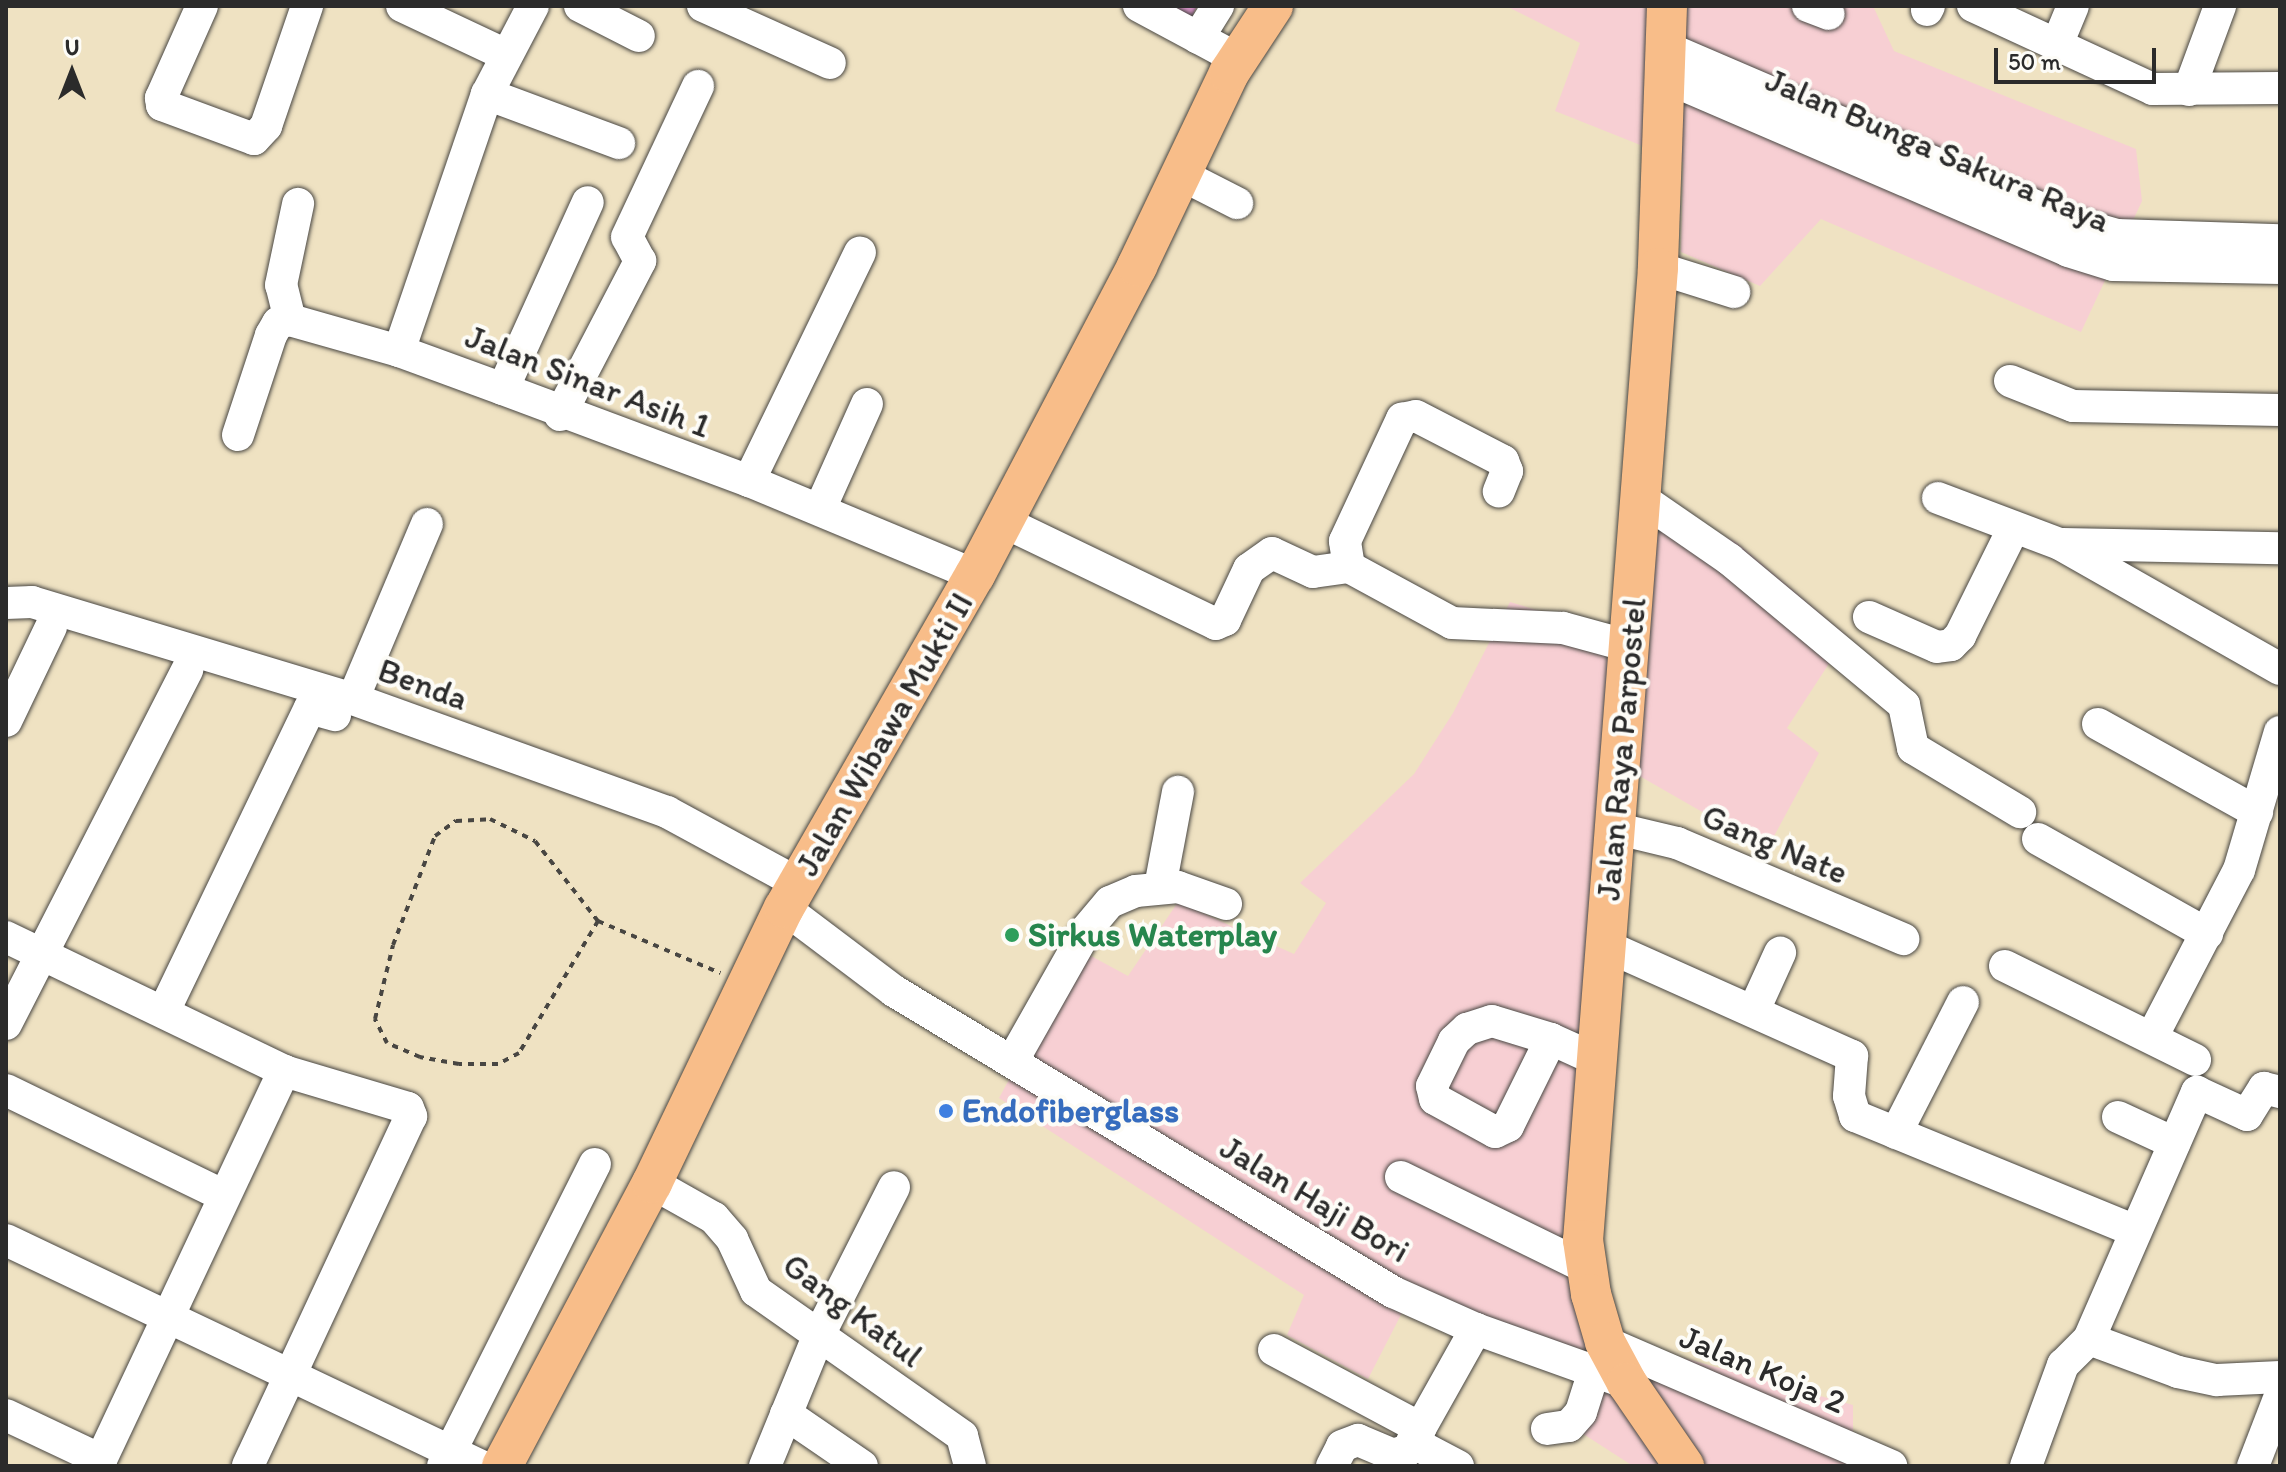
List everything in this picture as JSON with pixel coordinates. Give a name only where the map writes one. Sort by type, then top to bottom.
[{"type":"main road","name":"Jalan Wibawa Mukti II","points":[[502,1466],[652,1183],[745,984],[791,896],[1004,522],[1238,59],[1273,6]]},
{"type":"main road","name":"Jalan Raya Parpostel","points":[[1667,6],[1658,268],[1595,1059],[1585,1267],[1609,1365],[1684,1466]]},
{"type":"street","points":[[202,6],[161,98],[162,105],[254,139],[266,126],[307,6]]},
{"type":"street","points":[[402,6],[506,55]]},
{"type":"street","points":[[399,351],[487,94],[533,6]]},
{"type":"street","points":[[580,6],[639,36]]},
{"type":"street","points":[[703,6],[830,63]]},
{"type":"street","points":[[1139,6],[1173,14],[1198,38],[1238,59]]},
{"type":"street","points":[[1198,38],[1218,6]]},
{"type":"street","points":[[1973,6],[2056,47],[2153,89],[2280,88]]},
{"type":"street","points":[[2056,47],[2073,6]]},
{"type":"street","points":[[2189,90],[2220,6]]},
{"type":"street","name":"Jalan Bunga Sakura Raya","points":[[1667,63],[2073,238],[2113,265],[2280,268]]},
{"type":"street","points":[[560,415],[640,261],[627,237],[698,86]]},
{"type":"street","points":[[487,94],[619,143]]},
{"type":"street","points":[[1182,175],[1237,203]]},
{"type":"street","points":[[503,389],[588,202]]},
{"type":"street","points":[[238,435],[271,335],[278,323],[290,320],[281,285],[298,204]]},
{"type":"street","name":"Jalan Bunga Sakura Raya","points":[[2073,238],[2117,235],[2280,240]]},
{"type":"street","points":[[749,481],[860,252]]},
{"type":"street","points":[[1658,268],[1734,292]]},
{"type":"street","name":"Jalan Sinar Asih 1","points":[[290,320],[399,351],[503,389],[560,415],[749,481],[975,575]]},
{"type":"street","points":[[2010,381],[2073,406],[2280,410]]},
{"type":"street","points":[[820,509],[867,404]]},
{"type":"street","points":[[1349,567],[1345,541],[1402,419],[1416,416],[1503,461],[1507,471],[1499,491]]},
{"type":"street","points":[[1938,498],[2013,529],[2060,544],[2280,669]]},
{"type":"street","points":[[1642,499],[1729,559],[1904,705],[1909,739],[1919,753],[2020,812]]},
{"type":"street","points":[[1004,522],[1216,624],[1225,620],[1249,569],[1261,557],[1284,555],[1313,572],[1349,567],[1452,623],[1563,628],[1629,646]]},
{"type":"street","points":[[164,1011],[333,707],[427,524]]},
{"type":"street","points":[[1869,617],[1937,647],[1951,645],[1960,636],[2013,529]]},
{"type":"street","points":[[2060,544],[2280,548]]},
{"type":"street","name":"Benda","points":[[6,603],[32,602],[333,707],[667,812],[791,896]]},
{"type":"street","points":[[6,619],[51,627],[187,670],[333,707]]},
{"type":"street","points":[[6,721],[51,627]]},
{"type":"street","points":[[6,1024],[187,670]]},
{"type":"street","points":[[2098,724],[2257,812]]},
{"type":"street","points":[[2152,1037],[2239,870],[2280,732]]},
{"type":"street","points":[[1160,887],[1178,792]]},
{"type":"street","name":"Gang Nate","points":[[1614,828],[1677,843],[1903,939]]},
{"type":"street","points":[[2038,839],[2207,934]]},
{"type":"street","points":[[1013,1060],[1099,912],[1122,895],[1160,887],[1201,893],[1226,904]]},
{"type":"street","name":"Jalan Haji Bori","points":[[791,896],[894,991],[1393,1292],[1476,1329],[1609,1365]]},
{"type":"street","points":[[6,937],[284,1071],[408,1108],[411,1116],[248,1466]]},
{"type":"street","points":[[1604,945],[1852,1056],[1849,1096],[1855,1116],[2133,1230]]},
{"type":"street","points":[[1754,1010],[1780,953]]},
{"type":"street","points":[[2005,966],[2152,1037],[2247,1115],[2264,1088],[2280,1092]]},
{"type":"street","points":[[1896,1133],[1963,1002]]},
{"type":"street","points":[[1551,1039],[1595,1059]]},
{"type":"street","points":[[6,1415],[99,1463],[284,1071]]},
{"type":"street","points":[[2026,1466],[2063,1365],[2089,1339],[2133,1230],[2174,1143],[2196,1076]]},
{"type":"street","points":[[6,1090],[224,1196]]},
{"type":"street","points":[[2118,1117],[2174,1143]]},
{"type":"street","points":[[443,1461],[595,1164]]},
{"type":"street","points":[[1401,1177],[1585,1267]]},
{"type":"street","name":"Gang Katul","points":[[652,1183],[714,1218],[732,1239],[756,1291],[962,1436],[970,1466]]},
{"type":"street","points":[[765,1466],[818,1337],[894,1187]]},
{"type":"street","points":[[6,1240],[164,1327],[443,1461],[481,1466]]},
{"type":"street","points":[[6,1264],[164,1327]]},
{"type":"street","points":[[1332,1466],[1342,1446],[1358,1440],[1401,1455],[1416,1435],[1476,1329]]},
{"type":"street","points":[[2089,1339],[2178,1372],[2217,1380],[2280,1377]]},
{"type":"street","points":[[1274,1350],[1416,1435],[1458,1466]]},
{"type":"street","points":[[1547,1429],[1569,1426],[1609,1365]]},
{"type":"street","name":"Jalan Koja 2","points":[[1609,1365],[1891,1466]]},
{"type":"street","points":[[2253,1466],[2280,1396]]},
{"type":"street","points":[[786,1414],[862,1466]]},
{"type":"path","points":[[598,921],[519,1053],[498,1064],[459,1064],[420,1057],[387,1043],[375,1019],[393,945],[435,836],[456,821],[490,819],[535,841],[598,921],[745,984]]},
{"type":"shaded area","points":[[1506,6],[1873,6],[1894,51],[2136,149],[2142,201],[2081,332],[1821,219],[1760,286],[1681,252],[1683,162],[1555,111],[1580,43]]},
{"type":"shaded area","points":[[1648,500],[1736,542],[1847,636],[1787,728],[1819,753],[1767,849],[1622,766],[1597,1334],[1853,1405],[1853,1466],[1633,1466],[1574,1428],[1589,1367],[1408,1301],[1368,1379],[1287,1335],[1304,1295],[999,1098],[1080,950],[1128,976],[1178,902],[1294,954],[1326,903],[1300,883],[1414,774],[1453,713],[1510,602],[1639,641]]},
{"type":"building","points":[[1156,6],[1197,6],[1189,23]]},
{"type":"place","name":"Sirkus Waterplay","points":[[1012,935]]},
{"type":"place","name":"Endofiberglass","points":[[946,1111]]}]
